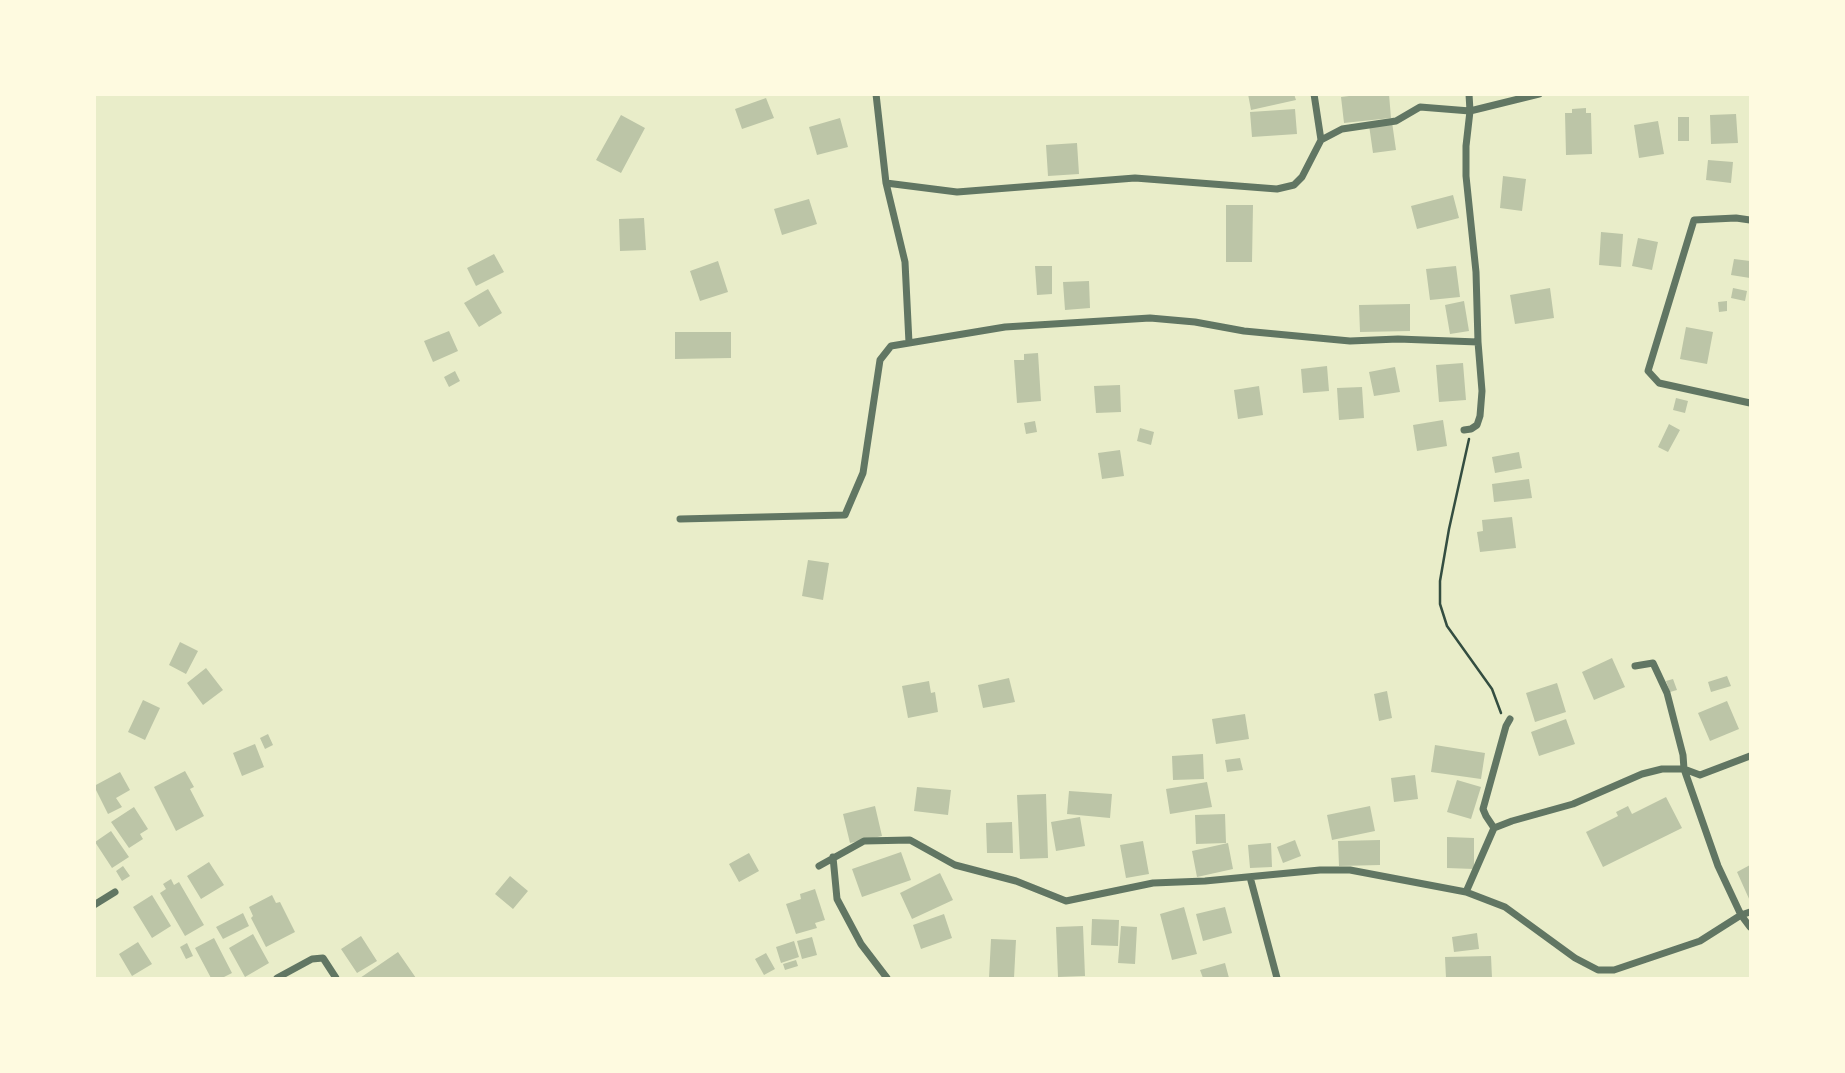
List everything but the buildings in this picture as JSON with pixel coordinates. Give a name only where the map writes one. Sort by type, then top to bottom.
[{"type":"street","points":[[876,94],[886,183],[905,262],[909,343]]},
{"type":"street","points":[[1314,94],[1321,140]]},
{"type":"street","points":[[1468,430],[1477,425],[1482,391],[1476,272],[1466,166],[1469,94]]},
{"type":"street","points":[[886,183],[957,192],[1135,178],[1277,189],[1294,185],[1302,177],[1321,140],[1342,128],[1396,121],[1420,107],[1470,111],[1539,94]]},
{"type":"street","points":[[1751,220],[1693,220],[1648,371],[1659,383],[1751,403]]},
{"type":"street","points":[[680,519],[845,515],[863,473],[880,360],[891,346],[1005,327],[1150,318],[1195,322],[1244,331],[1350,341],[1398,339],[1478,342]]},
{"type":"street","points":[[1635,666],[1653,663],[1667,693],[1684,769],[1717,866],[1741,915],[1751,927]]},
{"type":"street","points":[[1494,828],[1483,809],[1508,723]]},
{"type":"street","points":[[1466,892],[1494,828],[1573,804],[1642,774],[1661,769],[1684,769],[1700,775],[1751,756]]},
{"type":"street","points":[[819,866],[863,841],[910,839],[955,865],[1016,881],[1066,901],[1153,883],[1350,870],[1466,892],[1505,907],[1575,958],[1598,970],[1614,970],[1700,941],[1741,915],[1751,912]]},
{"type":"street","points":[[834,858],[837,899],[862,944],[887,978]]},
{"type":"street","points":[[1250,877],[1278,978]]},
{"type":"street","points":[[94,905],[115,892]]},
{"type":"street","points":[[277,978],[312,959],[323,958],[336,978]]},
{"type":"path","points":[[1468,430],[1440,581],[1440,604],[1447,626],[1492,689],[1508,723]]}]
